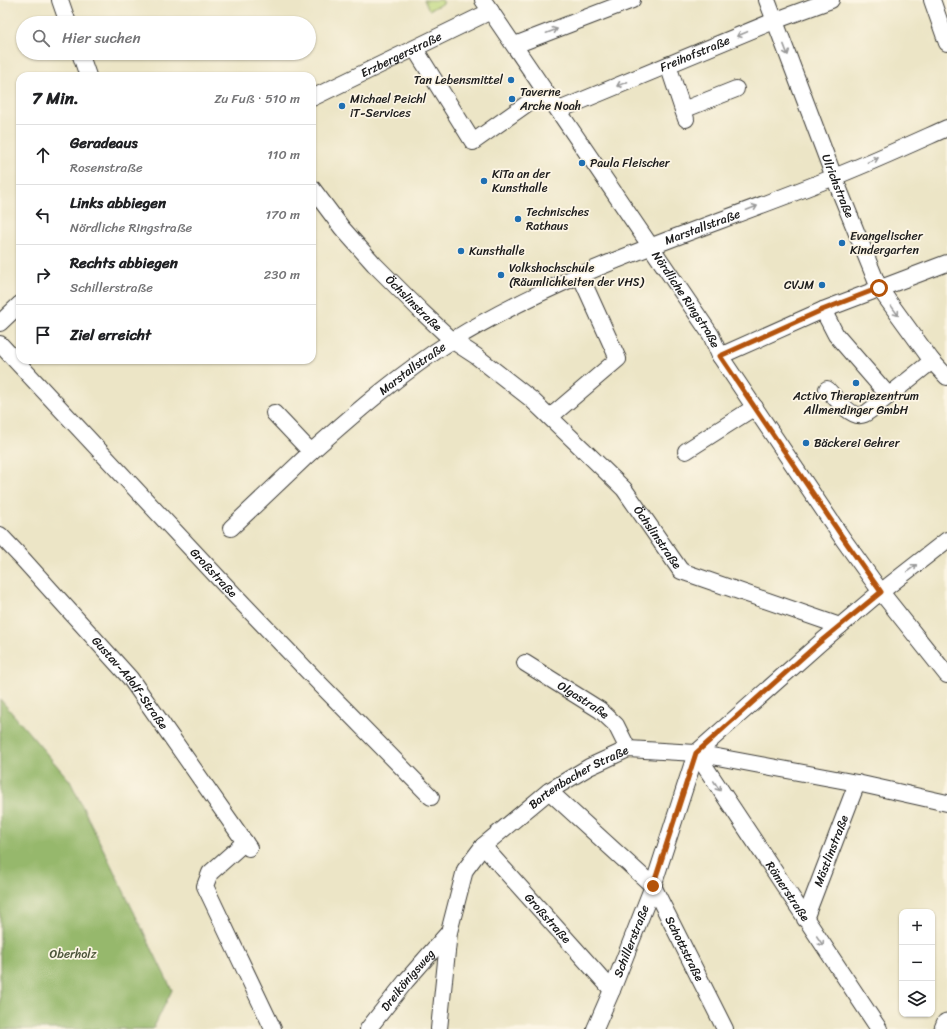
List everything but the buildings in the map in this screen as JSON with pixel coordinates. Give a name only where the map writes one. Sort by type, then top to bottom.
[{"type":"main road","points":[[945,1029],[947,1024]]},
{"type":"street","points":[[60,0],[66,16]]},
{"type":"street","points":[[515,45],[632,0]]},
{"type":"street","name":"Ulrichstraße","points":[[767,0],[834,177],[879,288],[932,361],[947,377]]},
{"type":"street","name":"Freihofstraße","points":[[559,110],[774,20],[831,0]]},
{"type":"street","points":[[932,0],[947,43]]},
{"type":"street","name":"Nördliche Ringstraße","points":[[487,6],[515,45],[650,246],[710,336],[720,356],[840,534],[881,592],[947,675]]},
{"type":"street","name":"Erzbergerstraße","points":[[316,96],[415,49],[487,6]]},
{"type":"street","points":[[415,49],[473,142],[545,91]]},
{"type":"street","points":[[82,60],[87,72]]},
{"type":"street","points":[[668,65],[684,115],[736,89]]},
{"type":"street","name":"Marstallstraße","points":[[231,528],[311,452],[398,378],[452,341],[511,307],[580,275],[650,246],[834,177],[947,128]]},
{"type":"street","name":"Öchslinstraße","points":[[316,193],[342,228],[374,264],[452,341],[476,356],[530,399],[564,429],[624,489],[681,571],[840,626]]},
{"type":"street","points":[[720,356],[822,310],[947,263]]},
{"type":"street","points":[[550,417],[618,359],[580,275]]},
{"type":"street","points":[[0,323],[16,308]]},
{"type":"street","points":[[822,310],[836,335],[889,396]]},
{"type":"street","name":"Großstraße","points":[[0,344],[16,361]]},
{"type":"street","points":[[827,389],[850,412],[857,415],[865,414],[932,361]]},
{"type":"street","name":"Großstraße","points":[[19,364],[231,591],[431,797]]},
{"type":"street","points":[[686,451],[755,407]]},
{"type":"street","points":[[274,413],[311,452]]},
{"type":"street","name":"Gustav-Adolf-Straße","points":[[0,535],[130,678],[247,845],[210,873],[205,886],[273,1029]]},
{"type":"street","points":[[696,753],[840,626],[947,540]]},
{"type":"street","name":"Olgastraße","points":[[525,663],[600,710],[616,725],[628,749]]},
{"type":"street","name":"Bartenbacher Straße","points":[[439,1029],[449,932],[465,870],[483,846],[549,791],[589,767],[628,749],[696,753],[857,783],[947,803]]},
{"type":"street","name":"Schillerstraße","points":[[595,1029],[653,886],[696,753]]},
{"type":"street","name":"Römerstraße","points":[[696,753],[879,1029]]},
{"type":"street","name":"Mästlinstraße","points":[[805,918],[857,783]]},
{"type":"street","name":"Schottstraße","points":[[549,791],[653,886],[725,1029]]},
{"type":"street","name":"Großstraße","points":[[483,846],[612,990]]},
{"type":"street","name":"Dreikönigsweg","points":[[368,1029],[406,981],[449,932]]},
{"type":"green space","points":[[424,0],[442,0],[444,3],[429,10]]},
{"type":"green space","name":"Oberholz","points":[[0,699],[70,781],[172,990],[153,1029],[0,1029]]},
{"type":"place","name":"Tan Lebensmittel","points":[[511,80]]},
{"type":"place","name":"Taverne Arche Noah","points":[[512,99]]},
{"type":"place","name":"Michael Peichl iT-Services","points":[[342,106]]},
{"type":"place","name":"Paula Fleischer","points":[[582,163]]},
{"type":"place","name":"KiTa an der Kunsthalle","points":[[484,181]]},
{"type":"place","name":"Technisches Rathaus","points":[[518,219]]},
{"type":"place","name":"Evangelischer Kindergarten","points":[[842,243]]},
{"type":"place","name":"Kunsthalle","points":[[461,251]]},
{"type":"place","name":"Volkshochschule (Räumlichkeiten der VHS)","points":[[501,275]]},
{"type":"place","name":"CVJM","points":[[822,285]]},
{"type":"place","name":"Activo Therapiezentrum Allmendinger GmbH","points":[[856,383]]},
{"type":"place","name":"Bäckerei Gehrer","points":[[806,443]]},
{"type":"route","points":[[653,886],[696,753],[775,684],[820,642],[881,592],[720,356],[822,310],[879,288]]}]
